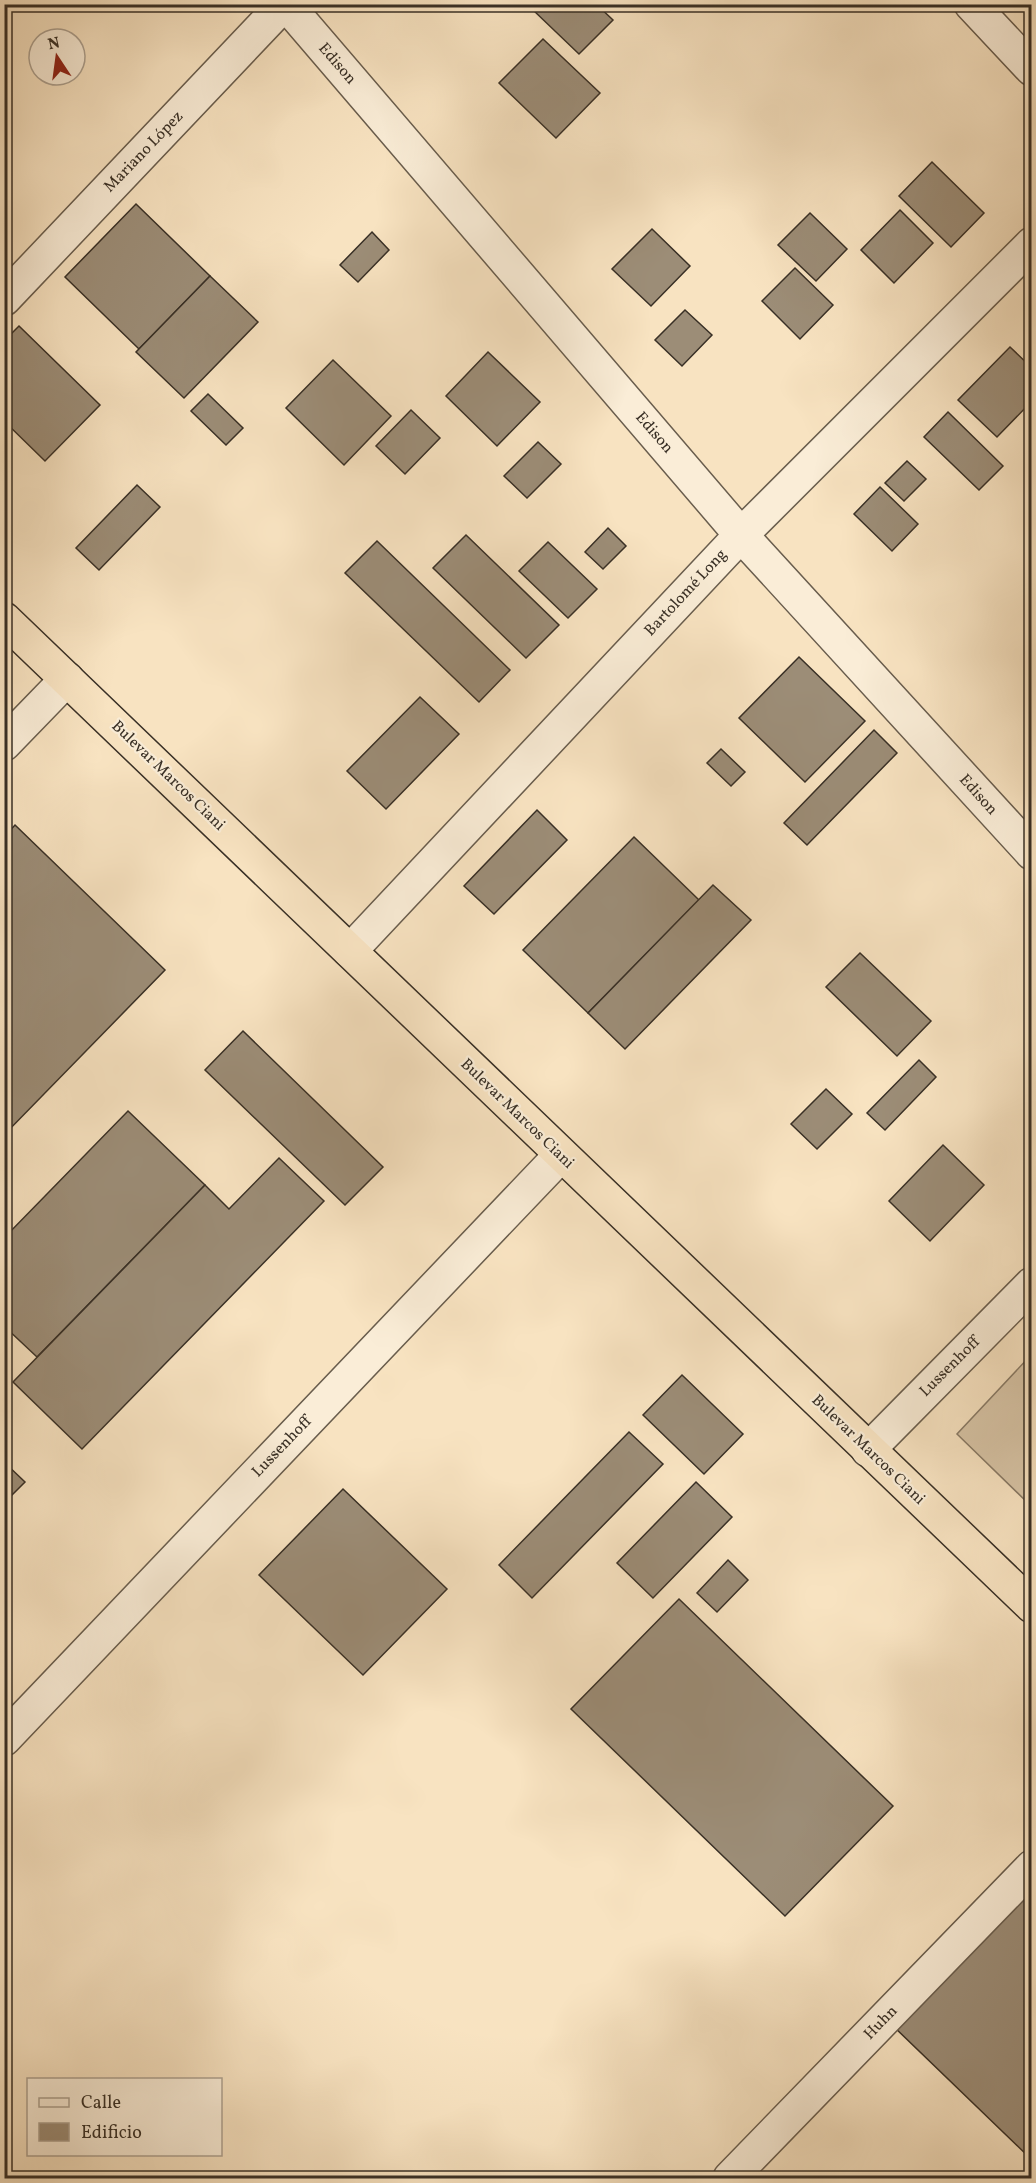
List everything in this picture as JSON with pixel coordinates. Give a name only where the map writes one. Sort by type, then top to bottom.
[{"type":"highway","name":"Bulevar Marcos Ciani","points":[[4,619],[560,1156],[1032,1606]]},
{"type":"street","name":"Mariano López","points":[[4,298],[285,4]]},
{"type":"street","name":"Edison","points":[[285,4],[741,535],[1032,853]]},
{"type":"street","points":[[971,4],[1032,69]]},
{"type":"street","name":"Bartolomé Long","points":[[350,951],[741,535],[1032,244]]},
{"type":"street","points":[[4,744],[67,679]]},
{"type":"street","name":"Lussenhoff","points":[[4,1739],[560,1156]]},
{"type":"street","name":"Lussenhoff","points":[[868,1450],[1032,1284]]},
{"type":"street","name":"Huhn","points":[[730,2178],[1032,1867]]},
{"type":"shaded area","points":[[1031,1355],[1031,1506],[957,1434]]},
{"type":"building","points":[[538,4],[596,4],[613,20],[579,54],[533,10]]},
{"type":"building","points":[[543,39],[600,93],[556,138],[499,83]]},
{"type":"building","points":[[932,162],[984,213],[951,247],[899,196]]},
{"type":"building","points":[[136,204],[210,276],[139,349],[65,277]]},
{"type":"building","points":[[900,210],[933,243],[894,283],[861,250]]},
{"type":"building","points":[[810,213],[847,249],[816,281],[778,245]]},
{"type":"building","points":[[652,229],[690,266],[651,306],[612,269]]},
{"type":"building","points":[[372,232],[389,250],[358,282],[340,265]]},
{"type":"building","points":[[795,268],[833,305],[800,339],[762,301]]},
{"type":"building","points":[[210,276],[258,322],[184,398],[136,352]]},
{"type":"building","points":[[685,310],[712,335],[682,366],[655,340]]},
{"type":"building","points":[[19,326],[100,405],[45,461],[4,421],[4,341]]},
{"type":"building","points":[[1010,347],[1032,368],[1032,401],[997,437],[958,400]]},
{"type":"building","points":[[488,352],[540,402],[497,446],[446,396]]},
{"type":"building","points":[[333,360],[391,416],[344,465],[286,408]]},
{"type":"building","points":[[208,394],[243,428],[226,445],[191,411]]},
{"type":"building","points":[[411,410],[440,438],[405,474],[376,446]]},
{"type":"building","points":[[948,412],[1003,466],[979,490],[924,437]]},
{"type":"building","points":[[538,442],[561,464],[527,498],[504,476]]},
{"type":"building","points":[[907,461],[926,479],[904,501],[885,483]]},
{"type":"building","points":[[137,485],[160,507],[99,570],[76,548]]},
{"type":"building","points":[[880,487],[918,524],[892,551],[854,514]]},
{"type":"building","points":[[608,528],[626,546],[603,569],[585,552]]},
{"type":"building","points":[[466,535],[559,625],[526,658],[433,568]]},
{"type":"building","points":[[377,541],[510,670],[479,702],[345,573]]},
{"type":"building","points":[[548,542],[597,589],[568,618],[519,571]]},
{"type":"building","points":[[799,657],[865,721],[805,782],[739,718]]},
{"type":"building","points":[[420,697],[459,734],[386,809],[347,771]]},
{"type":"building","points":[[874,730],[897,753],[807,845],[784,823]]},
{"type":"building","points":[[721,749],[745,772],[731,786],[707,763]]},
{"type":"building","points":[[537,810],[567,840],[494,914],[464,886]]},
{"type":"building","points":[[15,825],[165,970],[4,1135],[4,837]]},
{"type":"building","points":[[634,837],[699,900],[588,1013],[523,950]]},
{"type":"building","points":[[713,885],[751,920],[625,1049],[588,1013]]},
{"type":"building","points":[[860,953],[931,1021],[897,1056],[826,987]]},
{"type":"building","points":[[243,1031],[383,1167],[345,1205],[205,1070]]},
{"type":"building","points":[[919,1060],[936,1077],[885,1130],[867,1113]]},
{"type":"building","points":[[826,1089],[852,1114],[817,1149],[791,1124]]},
{"type":"building","points":[[128,1111],[205,1185],[37,1357],[4,1326],[4,1238]]},
{"type":"building","points":[[943,1145],[984,1185],[930,1241],[889,1201]]},
{"type":"building","points":[[279,1158],[324,1201],[82,1449],[13,1382],[205,1185],[229,1209]]},
{"type":"building","points":[[682,1375],[743,1434],[704,1474],[643,1415]]},
{"type":"building","points":[[629,1432],[663,1464],[532,1598],[499,1565]]},
{"type":"building","points":[[4,1462],[25,1482],[4,1503]]},
{"type":"building","points":[[696,1482],[732,1517],[653,1598],[617,1563]]},
{"type":"building","points":[[343,1489],[447,1589],[363,1675],[259,1575]]},
{"type":"building","points":[[728,1560],[748,1580],[717,1612],[697,1593]]},
{"type":"building","points":[[679,1599],[893,1806],[785,1916],[571,1709]]},
{"type":"building","points":[[1032,1880],[1032,2160],[891,2024]]}]
